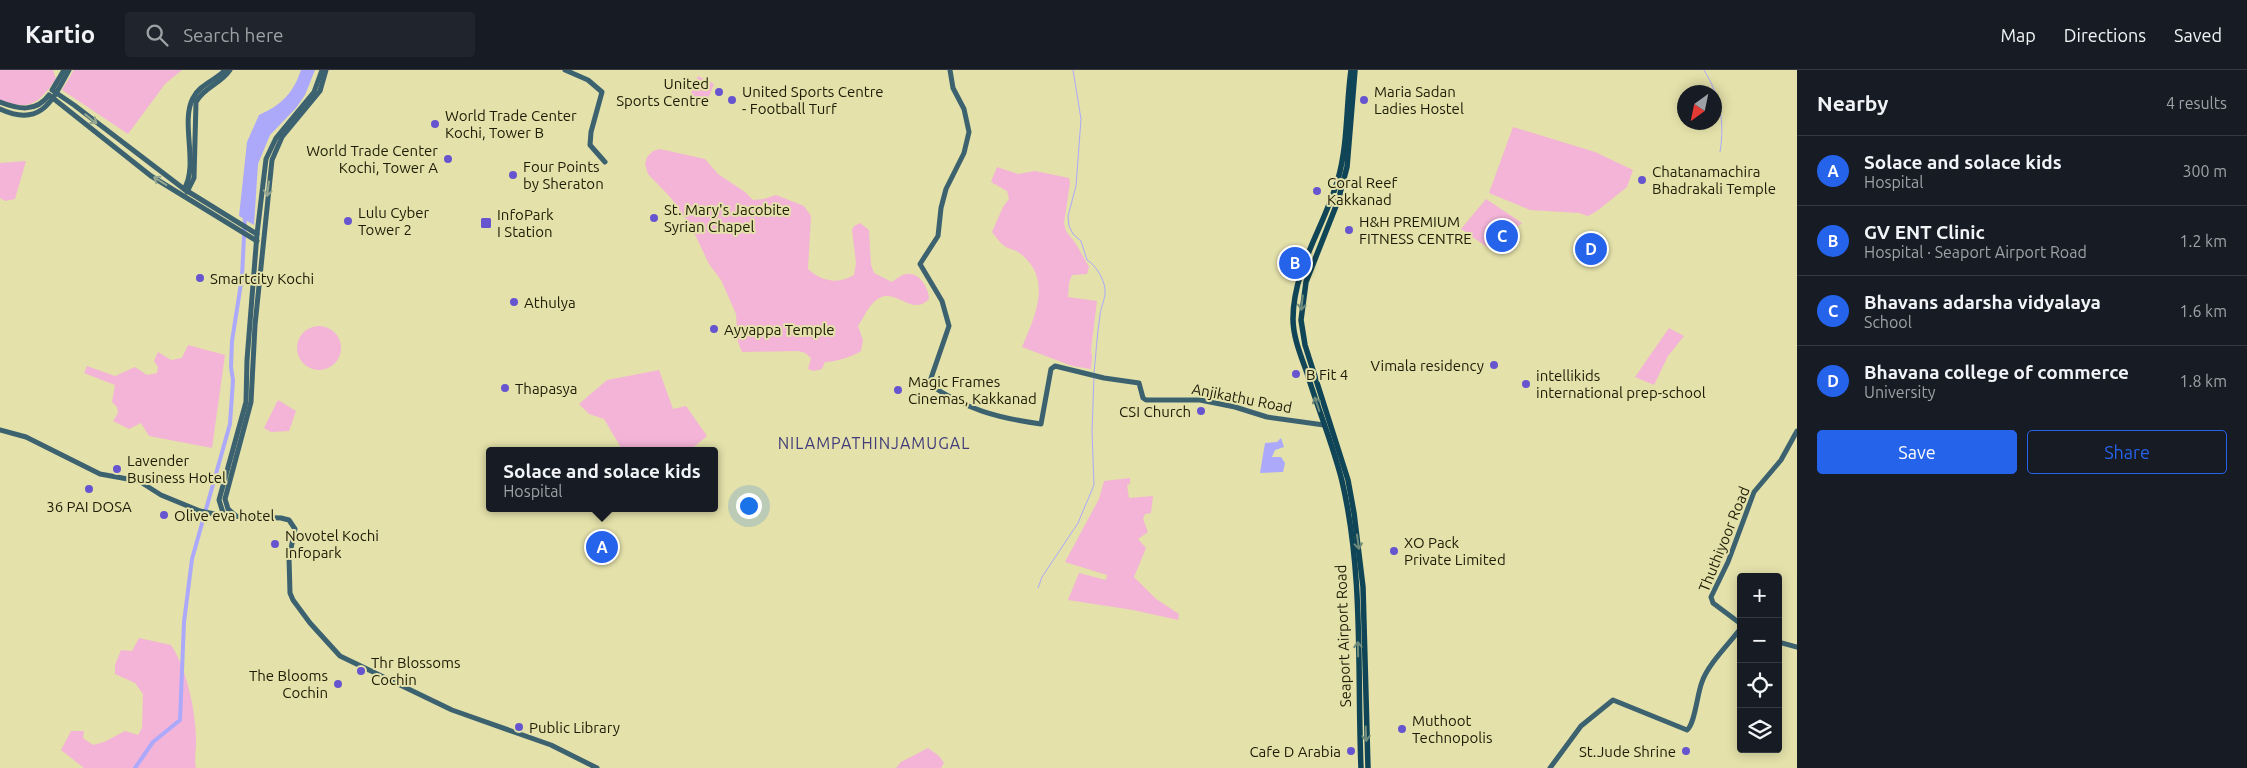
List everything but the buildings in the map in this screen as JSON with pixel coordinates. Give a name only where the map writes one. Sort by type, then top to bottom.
[{"type":"main road","name":"Seaport Airport Road","points":[[1350,70],[1344,157],[1332,200],[1299,280],[1293,318],[1297,344],[1342,481],[1356,587],[1361,768]]},
{"type":"main road","points":[[1320,228],[1338,201],[1347,167],[1355,70]]},
{"type":"main road","name":"Seaport Airport Road","points":[[1320,228],[1306,282],[1302,306],[1301,331],[1351,494],[1363,587],[1368,768]]},
{"type":"street","points":[[186,191],[190,177],[190,117],[192,99],[202,86],[225,70]]},
{"type":"street","points":[[186,191],[194,178],[196,102],[200,94],[222,80],[230,70]]},
{"type":"street","points":[[237,517],[228,509],[225,499],[246,402],[247,360],[257,241],[254,234],[268,153],[276,138],[314,92],[322,70]]},
{"type":"street","points":[[211,514],[219,500],[251,402],[255,325],[272,160],[282,138],[318,95],[326,70]]},
{"type":"street","points":[[565,70],[588,80],[602,92],[591,132],[590,145],[606,162]]},
{"type":"street","name":"Anjikathu Road","points":[[950,70],[953,88],[964,109],[969,132],[964,153],[946,189],[941,208],[938,236],[920,264],[942,301],[949,326],[929,384],[951,399],[979,410],[1006,418],[1041,424],[1051,369],[1055,366],[1104,378],[1139,383],[1143,398],[1146,400],[1200,400],[1235,407],[1267,417],[1324,425]]},
{"type":"street","points":[[0,109],[26,115],[46,107],[65,71]]},
{"type":"street","points":[[53,94],[218,213]]},
{"type":"street","points":[[0,102],[26,109],[40,104],[53,94]]},
{"type":"street","points":[[53,94],[151,176],[254,234]]},
{"type":"street","points":[[0,430],[26,437],[100,474],[139,481],[161,495],[200,511],[224,516],[285,519],[293,523],[295,529],[288,563],[290,593],[293,600],[323,639],[344,659],[452,710],[551,744],[597,768]]},
{"type":"street","name":"Thuthiyoor Road","points":[[1737,623],[1713,603],[1711,597],[1728,562],[1754,492],[1781,460],[1797,431]]},
{"type":"street","points":[[219,500],[224,516]]},
{"type":"street","name":"Thuthiyoor Road","points":[[1550,768],[1581,726],[1608,702],[1613,700],[1684,730],[1690,728],[1702,681],[1737,632]]},
{"type":"street","points":[[1782,643],[1797,647]]},
{"type":"shaded area","points":[[0,70],[53,70],[56,79],[38,100],[26,105],[19,105],[0,100]]},
{"type":"shaded area","points":[[74,70],[182,70],[165,84],[128,134],[62,90]]},
{"type":"shaded area","points":[[301,70],[315,70],[305,95],[296,108],[270,135],[258,164],[254,225],[239,216],[247,142],[259,115],[274,107],[285,98],[294,86]]},
{"type":"shaded area","points":[[698,76],[714,84],[705,106],[689,98]]},
{"type":"shaded area","points":[[1513,127],[1595,152],[1633,170],[1627,187],[1588,216],[1579,213],[1530,210],[1489,193]]},
{"type":"shaded area","points":[[660,149],[705,159],[718,174],[745,192],[753,200],[776,195],[804,206],[811,216],[808,269],[818,276],[836,281],[854,275],[856,263],[852,230],[854,226],[860,223],[869,230],[871,265],[874,273],[892,282],[905,274],[916,276],[923,282],[929,299],[922,304],[915,305],[895,297],[881,297],[871,305],[858,326],[863,340],[861,351],[843,359],[825,362],[822,369],[814,371],[808,369],[811,358],[805,353],[798,351],[742,352],[738,342],[736,314],[721,280],[709,264],[691,226],[671,198],[648,174],[645,164],[647,157],[653,151]]},
{"type":"shaded area","points":[[26,161],[15,199],[5,201],[0,198],[0,163]]},
{"type":"shaded area","points":[[997,167],[1018,174],[1035,171],[1069,178],[1070,183],[1064,223],[1066,231],[1089,267],[1087,274],[1072,275],[1069,283],[1068,297],[1097,301],[1091,350],[1091,369],[1072,366],[1022,347],[1035,312],[1039,288],[1037,276],[1031,265],[1020,254],[1003,245],[992,232],[1003,207],[1009,199],[1007,191],[991,182]]},
{"type":"shaded area","points":[[1486,199],[1522,223],[1490,249],[1461,229]]},
{"type":"shaded area","points":[[315,326],[323,326],[335,332],[341,348],[335,364],[323,370],[315,370],[303,364],[297,352],[297,344],[303,332]]},
{"type":"shaded area","points":[[1669,328],[1684,336],[1668,356],[1654,385],[1635,377]]},
{"type":"shaded area","points":[[188,345],[225,355],[212,448],[149,436],[141,423],[129,429],[113,421],[118,413],[117,407],[112,402],[115,385],[84,373],[87,366],[115,376],[135,367],[147,375],[157,373],[158,367],[154,361],[158,352],[171,360],[182,358]]},
{"type":"shaded area","points":[[659,370],[673,409],[686,406],[707,436],[694,447],[621,447],[604,419],[589,414],[579,404],[607,380]]},
{"type":"shaded area","points":[[278,400],[296,411],[289,431],[271,432],[264,428]]},
{"type":"shaded area","points":[[1281,438],[1284,447],[1275,450],[1272,457],[1281,457],[1285,463],[1283,472],[1260,473],[1265,443],[1277,442]]},
{"type":"shaded area","points":[[1130,478],[1130,484],[1127,485],[1129,498],[1153,496],[1151,513],[1145,514],[1143,519],[1148,532],[1138,539],[1146,548],[1134,577],[1156,599],[1179,614],[1178,620],[1133,610],[1068,600],[1079,573],[1106,580],[1107,575],[1065,562],[1099,499],[1104,481]]},
{"type":"shaded area","points":[[139,638],[171,645],[182,666],[190,691],[196,730],[196,768],[84,768],[61,750],[71,731],[84,731],[83,738],[93,745],[104,742],[125,731],[138,735],[142,728],[143,694],[135,683],[115,674],[115,665],[121,650],[132,651]]},
{"type":"shaded area","points":[[928,748],[939,756],[944,763],[941,768],[896,768],[901,762]]},
{"type":"waterway","points":[[1073,70],[1081,119],[1076,186],[1068,216],[1069,226],[1073,234],[1081,241],[1087,260],[1099,272],[1105,289],[1099,322],[1094,373]]},
{"type":"waterway","points":[[1704,70],[1714,89],[1720,109],[1722,130],[1720,152]]},
{"type":"waterway","points":[[135,768],[153,742],[180,720],[184,622],[192,559],[230,424],[233,380],[231,367],[232,341],[242,277],[245,216]]},
{"type":"waterway","points":[[1038,588],[1042,577],[1078,523],[1094,485],[1092,431],[1094,377]]},
{"type":"place","name":"United Sports Centre","points":[[719,92]]},
{"type":"place","name":"United Sports Centre - Football Turf","points":[[732,100]]},
{"type":"place","name":"Maria Sadan Ladies Hostel","points":[[1364,100]]},
{"type":"place","name":"World Trade Center Kochi, Tower B","points":[[435,124]]},
{"type":"place","name":"World Trade Center Kochi, Tower A","points":[[448,159]]},
{"type":"place","name":"Four Points by Sheraton","points":[[513,175]]},
{"type":"place","name":"Chatanamachira Bhadrakali Temple","points":[[1642,180]]},
{"type":"place","name":"Coral Reef Kakkanad","points":[[1317,191]]},
{"type":"place","name":"St. Mary's Jacobite Syrian Chapel","points":[[654,218]]},
{"type":"place","name":"Lulu Cyber Tower 2","points":[[348,221]]},
{"type":"place","name":"InfoPark I Station","points":[[486,223]]},
{"type":"place","name":"H&H PREMIUM FITNESS CENTRE","points":[[1349,230]]},
{"type":"place","name":"Bhavans adarsha vidyalaya","points":[[1502,236]]},
{"type":"place","name":"Bhavana college of commerce","points":[[1591,249]]},
{"type":"place","name":"GV ENT Clinic","points":[[1295,263]]},
{"type":"place","name":"Smartcity Kochi","points":[[200,278]]},
{"type":"place","name":"Athulya","points":[[514,302]]},
{"type":"place","name":"Ayyappa Temple","points":[[714,329]]},
{"type":"place","name":"Vimala residency","points":[[1494,365]]},
{"type":"place","name":"B Fit 4","points":[[1296,374]]},
{"type":"place","name":"intellikids international prep-school","points":[[1526,384]]},
{"type":"place","name":"Thapasya","points":[[505,388]]},
{"type":"place","name":"Magic Frames Cinemas, Kakkanad","points":[[898,390]]},
{"type":"place","name":"CSI Church","points":[[1201,411]]},
{"type":"place","name":"Lavender Business Hotel","points":[[117,469]]},
{"type":"place","name":"36 PAI DOSA","points":[[89,489]]},
{"type":"place","name":"Olive eva hotel","points":[[164,515]]},
{"type":"place","name":"Novotel Kochi Infopark","points":[[275,544]]},
{"type":"place","name":"Solace and solace kids","points":[[602,547]]},
{"type":"place","name":"XO Pack Private Limited","points":[[1394,551]]},
{"type":"place","name":"Thr Blossoms Cochin","points":[[361,671]]},
{"type":"place","name":"The Blooms Cochin","points":[[338,684]]},
{"type":"place","name":"Public Library","points":[[519,727]]},
{"type":"place","name":"Muthoot Technopolis","points":[[1402,729]]},
{"type":"place","name":"Cafe D Arabia","points":[[1351,751]]},
{"type":"place","name":"St.Jude Shrine","points":[[1686,751]]},
{"type":"district","name":"NILAMPATHINJAMUGAL","points":[[874,443]]}]
